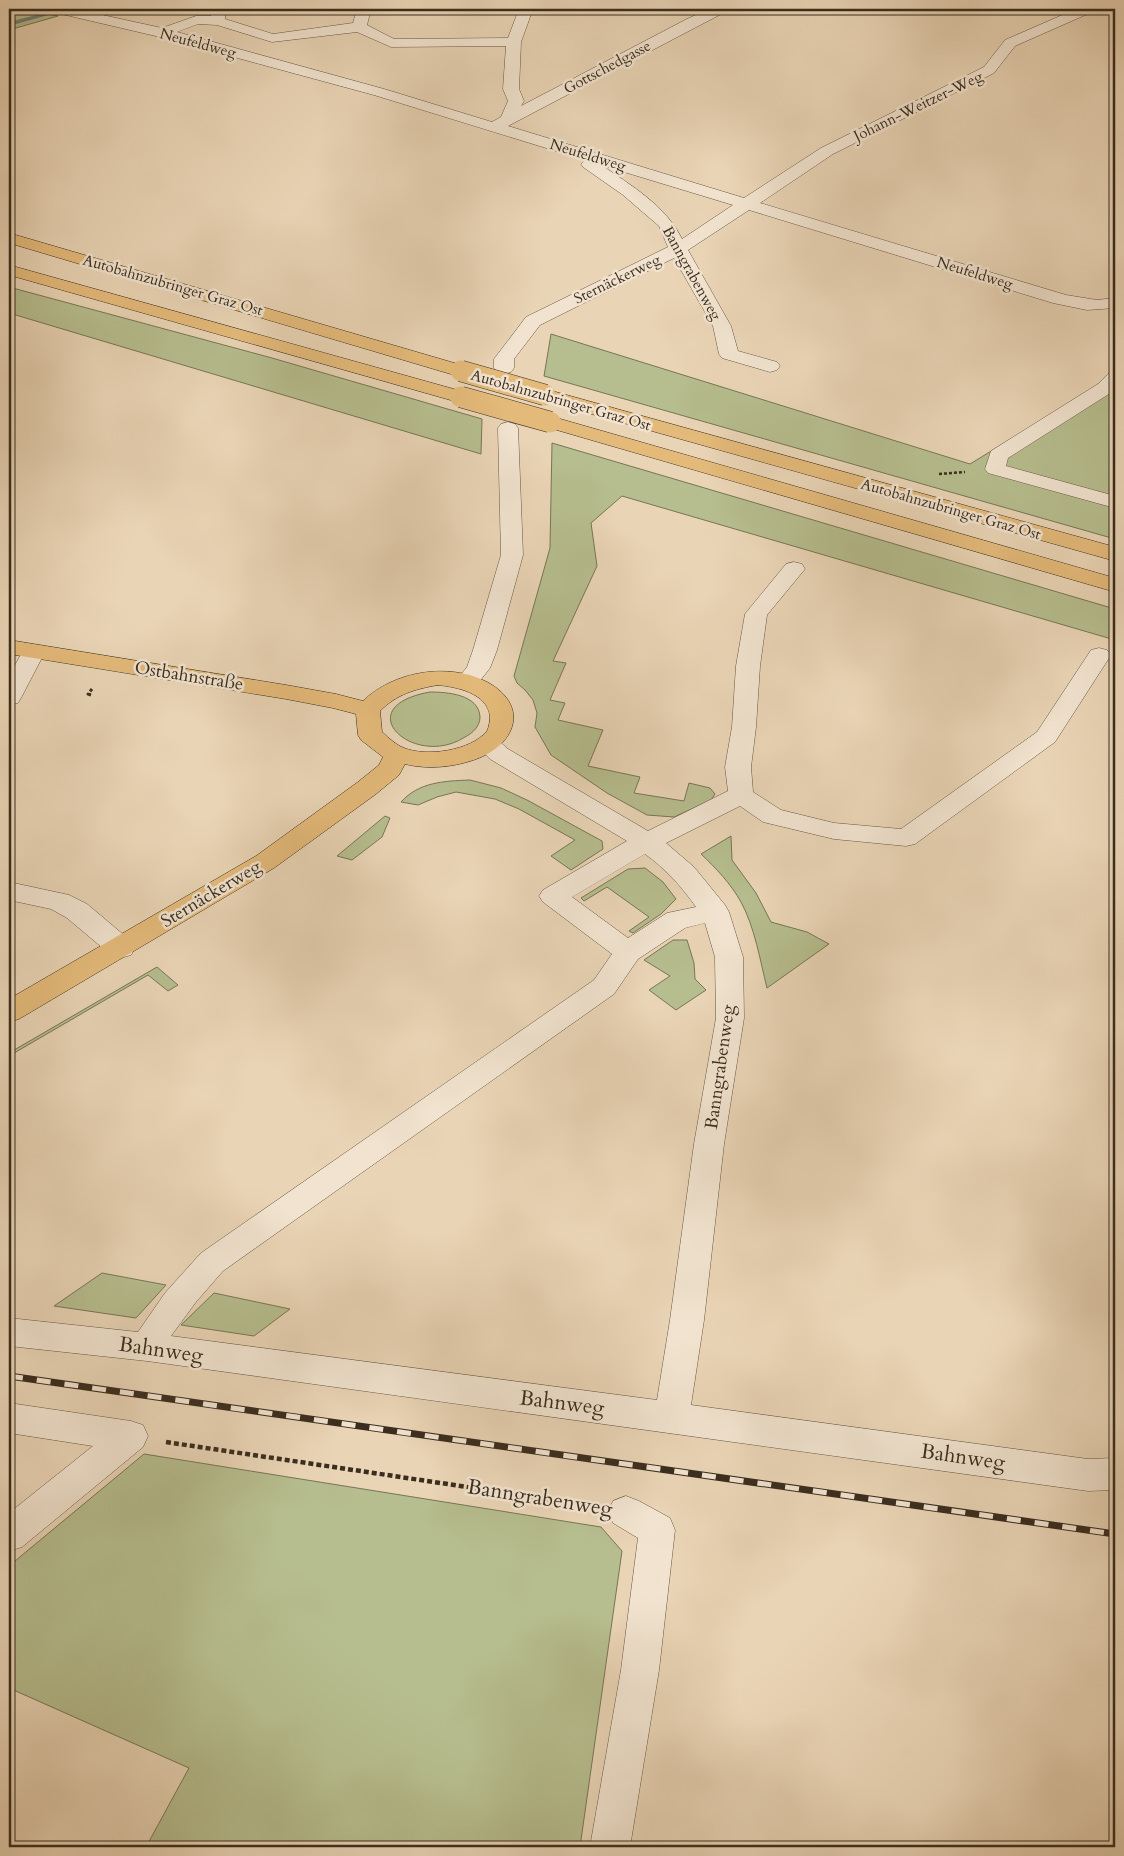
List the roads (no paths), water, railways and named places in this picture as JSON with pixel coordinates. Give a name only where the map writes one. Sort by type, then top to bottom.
[{"type":"main road","points":[[9,224],[144,266],[158,281]]},
{"type":"main road","name":"Autobahnzubringer Graz Ost","points":[[9,238],[545,396],[1115,554]]},
{"type":"main road","name":"Autobahnzubringer Graz Ost","points":[[9,270],[550,422],[1115,585]]},
{"type":"main road","name":"Ostbahnstraße","points":[[9,647],[303,695],[336,701],[368,710]]},
{"type":"main road","points":[[438,678],[467,682],[486,690],[498,702],[503,716],[499,731],[487,744],[460,757],[428,760],[396,755],[370,735],[368,710],[383,694],[408,682],[438,678]]},
{"type":"main road","name":"Sternäckerweg","points":[[9,1012],[266,862],[367,788],[390,769],[396,755]]},
{"type":"street","name":"Neufeldweg","points":[[58,9],[163,34],[501,123],[556,145],[1042,294],[1079,304],[1106,306],[1115,304]]},
{"type":"street","points":[[364,9],[359,27],[391,43],[514,42]]},
{"type":"street","points":[[501,123],[516,102],[512,89],[514,42],[526,9]]},
{"type":"street","name":"Gottschedgasse","points":[[501,123],[720,9]]},
{"type":"street","name":"Johann-Weitzer-Weg","points":[[746,204],[827,151],[990,70],[1010,43],[1086,9]]},
{"type":"street","name":"Neufeldweg","points":[[163,34],[196,20],[218,15],[272,38],[359,27]]},
{"type":"street","name":"Banngrabenweg","points":[[556,145],[597,169],[653,210],[666,224],[678,249],[722,326],[728,354],[770,366]]},
{"type":"street","name":"Sternäckerweg","points":[[504,368],[504,359],[533,322],[678,249],[746,204]]},
{"type":"street","points":[[1115,378],[1104,388],[998,455],[994,469],[1115,502]]},
{"type":"street","points":[[467,682],[478,668],[485,650],[512,555],[508,428]]},
{"type":"street","points":[[794,569],[756,614],[748,666],[744,727],[738,767],[741,795],[772,816],[834,830],[906,838],[1046,737],[1099,655]]},
{"type":"street","points":[[9,698],[33,652]]},
{"type":"street","name":"Banngrabenweg","points":[[487,744],[499,754],[647,842],[672,860],[686,873],[714,912],[729,957],[730,1018],[709,1144],[687,1320],[672,1417]]},
{"type":"street","points":[[628,952],[553,896],[615,859],[741,795]]},
{"type":"street","points":[[9,891],[59,901],[77,911],[121,948]]},
{"type":"street","points":[[147,1347],[160,1322],[212,1262],[604,986],[628,952],[676,920],[714,912]]},
{"type":"street","name":"Bahnweg","points":[[9,1332],[147,1347],[1078,1473],[1115,1474]]},
{"type":"street","points":[[9,1418],[131,1436],[9,1535]]},
{"type":"street","name":"Banngrabenweg","points":[[610,1847],[640,1670],[657,1530],[626,1512]]},
{"type":"waterway","points":[[9,24],[67,9]]},
{"type":"railway","points":[[9,1376],[1115,1534]]}]
